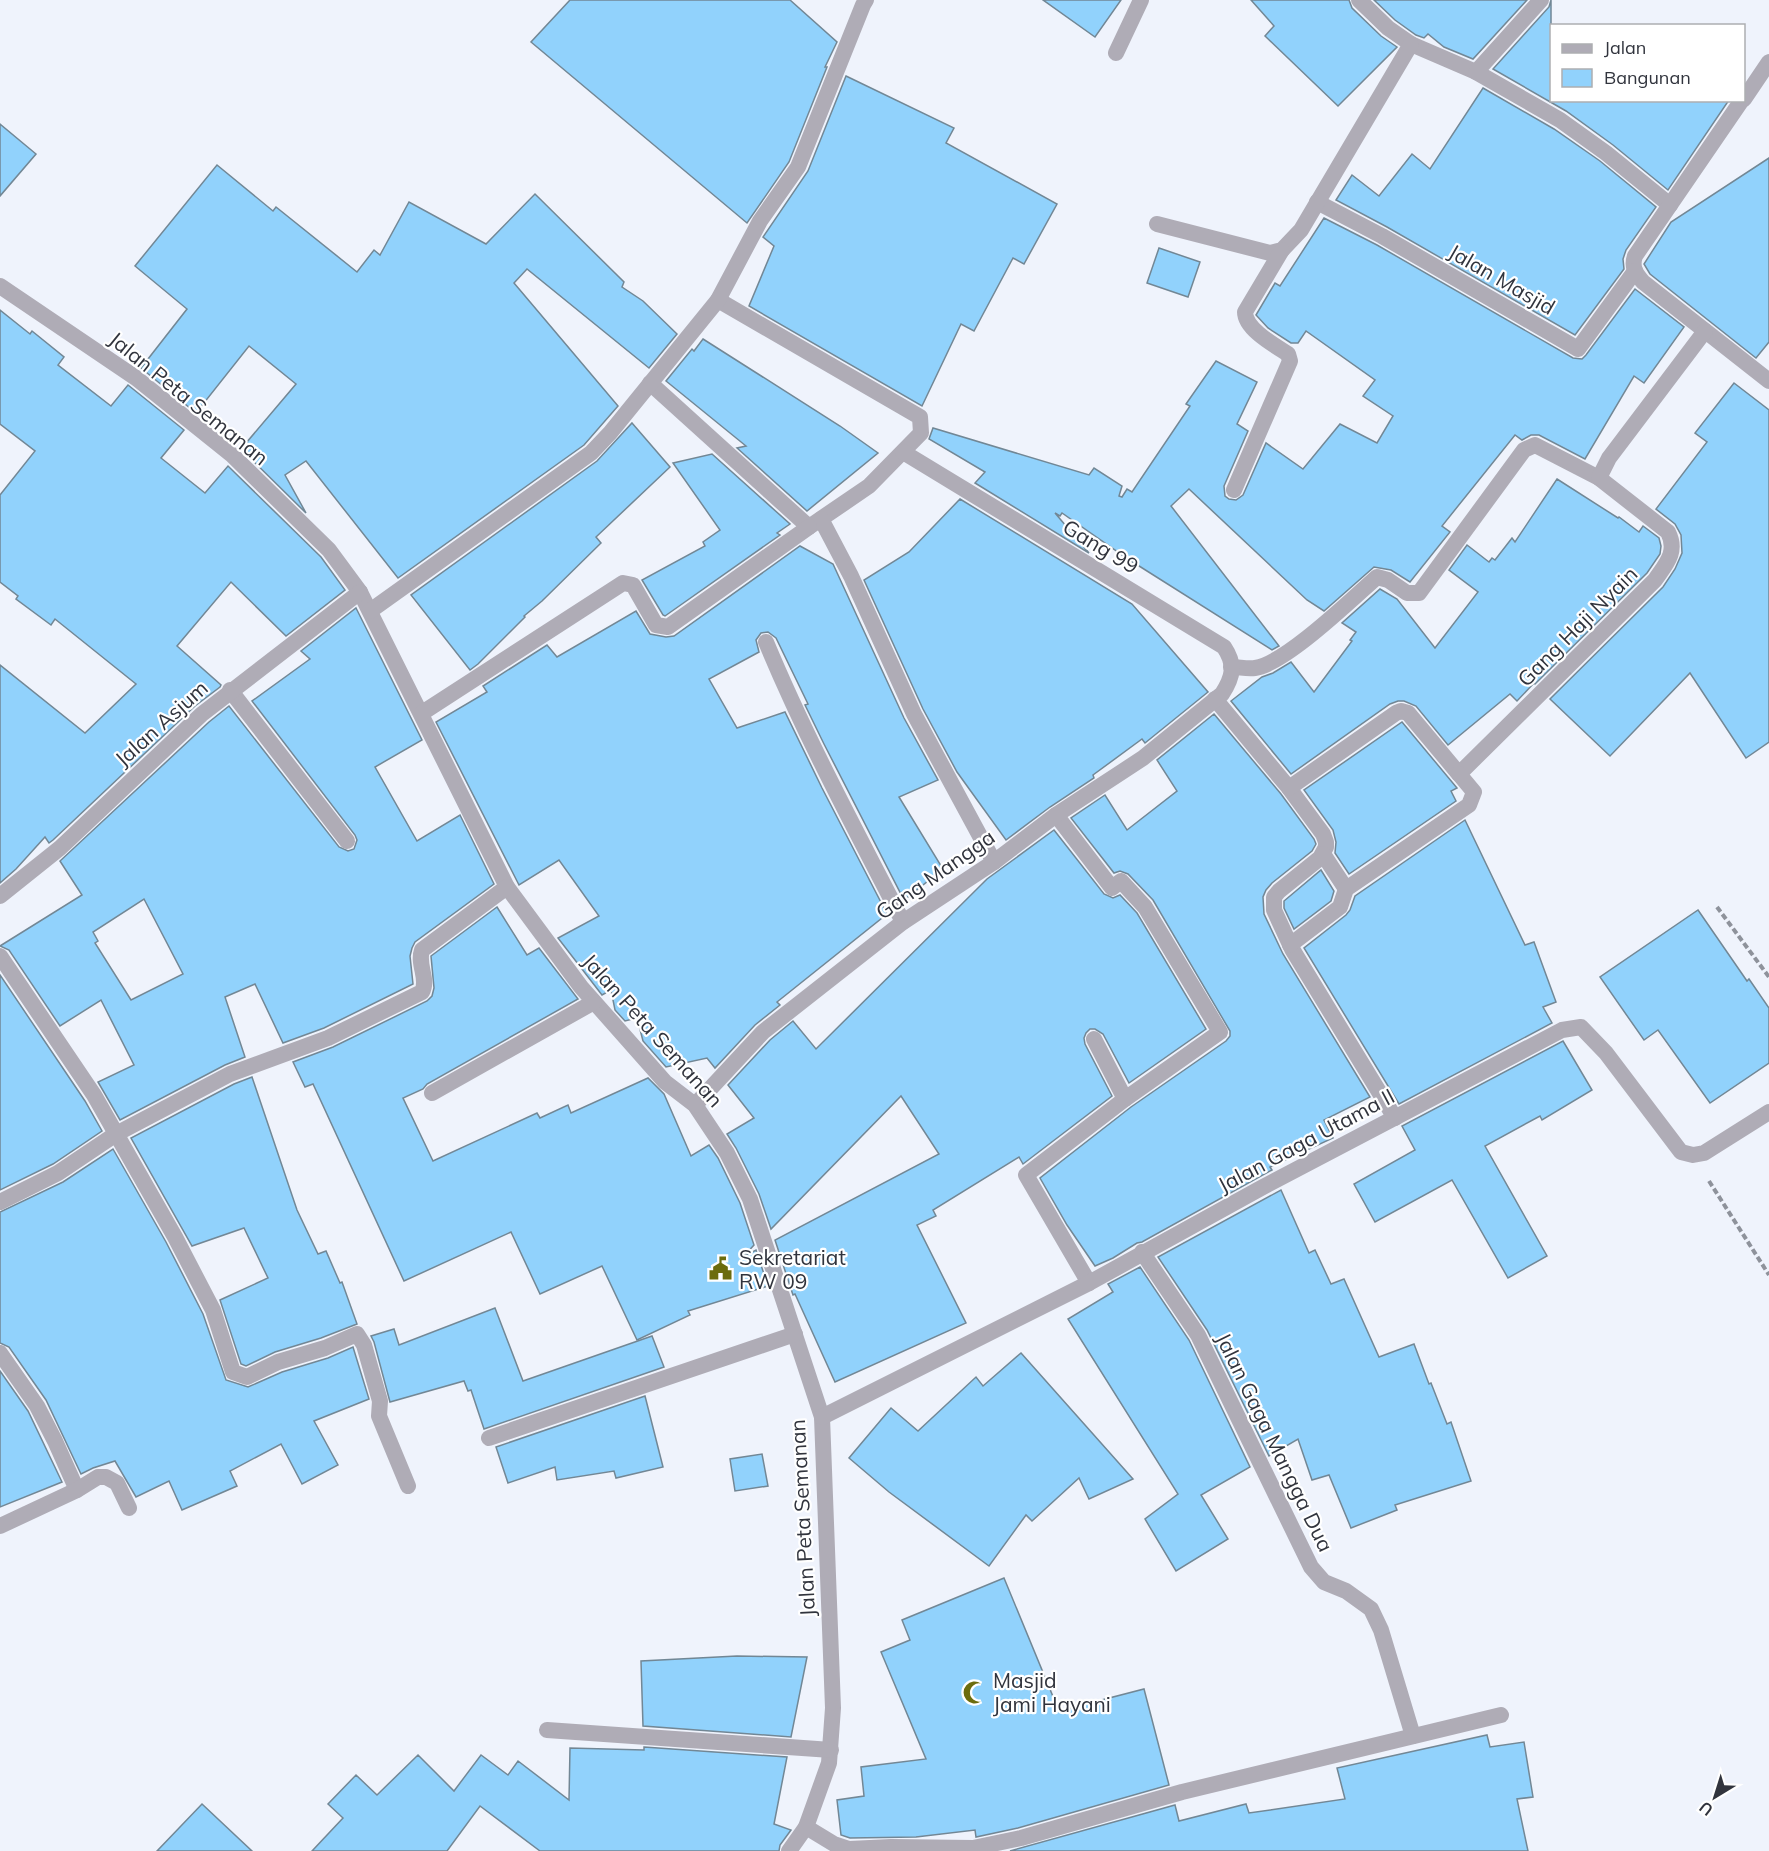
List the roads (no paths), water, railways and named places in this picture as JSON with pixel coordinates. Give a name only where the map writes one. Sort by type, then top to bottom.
[{"type":"street","points":[[370,611],[591,453],[610,433],[718,300],[760,221],[798,167],[866,0]]},
{"type":"street","points":[[1116,53],[1141,0]]},
{"type":"street","points":[[1359,0],[1388,28],[1411,44],[1476,72],[1560,120],[1606,153],[1670,205]]},
{"type":"street","points":[[1476,72],[1541,0]]},
{"type":"street","points":[[1157,224],[1270,253],[1282,249],[1293,241],[1301,230],[1411,44]]},
{"type":"street","points":[[1745,97],[1769,62]]},
{"type":"street","points":[[1742,102],[1635,256],[1634,266],[1643,282],[1769,381]]},
{"type":"street","name":"Jalan Masjid","points":[[1317,202],[1382,236],[1578,349],[1635,271]]},
{"type":"street","points":[[1234,490],[1290,361],[1288,354],[1248,325],[1245,319],[1245,312],[1282,249]]},
{"type":"street","name":"Jalan Peta Semanan","points":[[0,286],[136,378],[232,455],[329,550],[360,592],[507,887],[581,987],[665,1082],[695,1105],[727,1153],[750,1200],[822,1417],[833,1708],[831,1750],[829,1763],[806,1827],[789,1851]]},
{"type":"street","points":[[422,713],[622,583],[633,585],[656,625],[668,627],[869,486],[921,433],[920,417],[718,300]]},
{"type":"street","points":[[1599,478],[1609,458],[1705,331]]},
{"type":"street","points":[[650,383],[815,523],[851,576],[914,714],[994,862]]},
{"type":"street","name":"Gang Haji Nyain","points":[[1231,667],[1256,668],[1282,657],[1377,577],[1388,580],[1407,593],[1419,593],[1524,450],[1535,445],[1599,478],[1668,532],[1673,542],[1670,558],[1655,580],[1618,619],[1459,774]]},
{"type":"street","name":"Gang 99","points":[[903,452],[1224,648],[1230,656],[1231,667]]},
{"type":"street","name":"Jalan Asjum","points":[[0,896],[60,848],[230,690],[360,592]]},
{"type":"street","points":[[766,642],[784,686],[827,776],[903,922]]},
{"type":"street","points":[[1231,667],[1231,680],[1222,694],[1215,699],[1289,788],[1323,834],[1326,848],[1320,858],[1279,891],[1274,897],[1274,910],[1290,945],[1395,1118]]},
{"type":"street","points":[[230,690],[347,842]]},
{"type":"street","name":"Gang Mangga","points":[[695,1105],[764,1032],[903,922],[994,862],[1056,815],[1143,758],[1215,699]]},
{"type":"street","points":[[1289,788],[1401,711],[1408,713],[1474,792],[1469,805],[1346,889],[1340,907],[1290,945]]},
{"type":"street","points":[[1056,815],[1112,888],[1121,881],[1145,907],[1220,1032],[1125,1099],[1026,1175],[1089,1284]]},
{"type":"street","points":[[1323,854],[1346,889]]},
{"type":"street","points":[[0,1202],[58,1173],[116,1134],[230,1074],[328,1038],[422,992],[425,983],[420,960],[422,950],[507,887]]},
{"type":"street","points":[[0,956],[94,1095],[175,1237],[213,1310],[233,1372],[247,1377],[278,1362],[324,1348],[357,1334],[364,1345],[380,1401],[379,1416],[408,1486]]},
{"type":"street","points":[[432,1093],[594,1002]]},
{"type":"street","name":"Jalan Gaga Utama II","points":[[822,1417],[1089,1284],[1142,1252],[1263,1187],[1562,1030],[1581,1027],[1606,1053],[1682,1152],[1693,1155],[1704,1153],[1769,1112]]},
{"type":"street","points":[[1094,1039],[1125,1099]]},
{"type":"street","name":"Jalan Gaga Mangga Dua","points":[[1142,1252],[1198,1335],[1311,1567],[1324,1582],[1346,1591],[1371,1609],[1381,1630],[1413,1736]]},
{"type":"street","points":[[489,1438],[795,1334]]},
{"type":"street","points":[[0,1353],[37,1406],[77,1490]]},
{"type":"street","points":[[0,1526],[77,1490],[98,1477],[106,1477],[117,1483],[129,1508]]},
{"type":"street","points":[[806,1827],[834,1844],[849,1849],[891,1847],[974,1850],[1182,1792],[1500,1715]]},
{"type":"street","points":[[547,1730],[831,1750]]},
{"type":"place","name":"Sekretariat RW 09","points":[[721,1269]]},
{"type":"place","name":"Masjid Jami Hayani","points":[[975,1692]]}]
